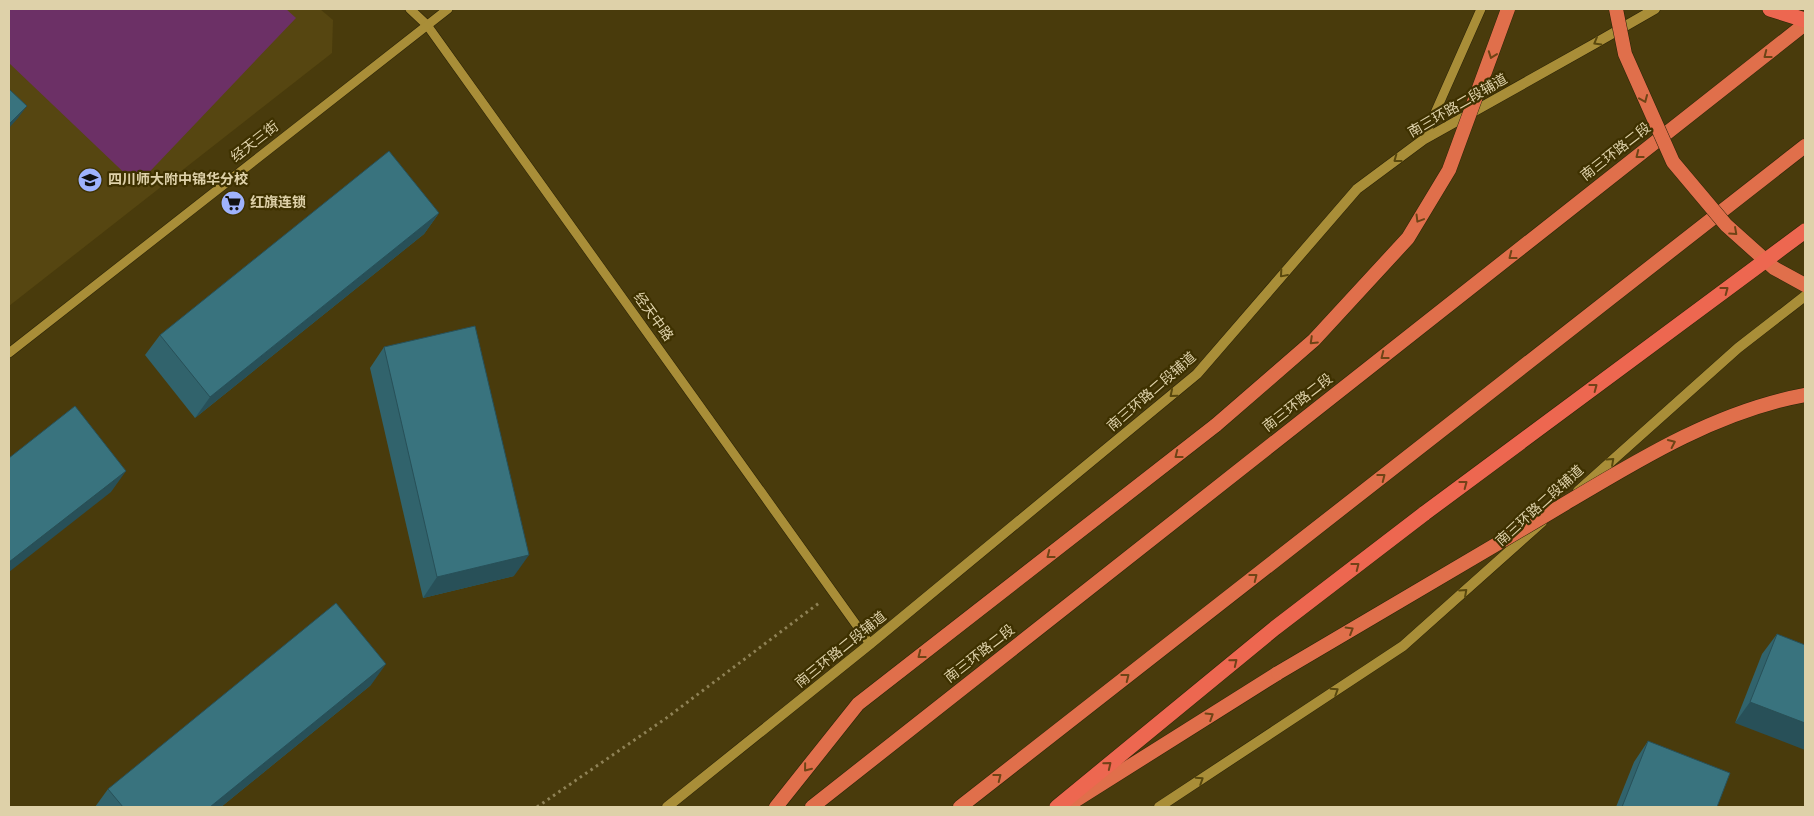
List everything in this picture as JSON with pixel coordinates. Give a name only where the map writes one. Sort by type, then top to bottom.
[{"type":"highway","points":[[776,807],[858,704],[1216,425],[1314,340],[1408,238],[1449,170],[1508,9]]},
{"type":"highway","points":[[1616,9],[1625,54],[1673,162],[1726,225],[1774,268],[1805,286]]},
{"type":"highway","points":[[1770,9],[1805,20]]},
{"type":"highway","name":"南三环路二段","points":[[812,807],[1805,24]]},
{"type":"highway","points":[[960,807],[1805,146]]},
{"type":"highway","points":[[1057,807],[1275,628],[1425,513],[1805,231]]},
{"type":"highway","points":[[1065,807],[1278,673],[1651,453],[1719,421],[1784,399],[1805,395]]},
{"type":"main road","name":"南三环路二段辅道","points":[[667,807],[870,644],[1197,374],[1357,189],[1423,140],[1654,9]]},
{"type":"main road","name":"南三环路二段辅道","points":[[1159,807],[1404,646],[1738,348],[1805,296]]},
{"type":"street","name":"经天中路","points":[[410,9],[427,26],[870,644]]},
{"type":"street","name":"经天三街","points":[[9,353],[448,9]]},
{"type":"street","points":[[1423,140],[1481,9]]},
{"type":"path","points":[[537,807],[665,719],[834,592]]},
{"type":"shaded area","name":"四川师大附中锦华分校","points":[[9,9],[320,9],[333,20],[332,53],[9,306]]},
{"type":"shaded area","points":[[9,9],[286,9],[296,18],[137,185],[9,63]]},
{"type":"building","points":[[9,89],[27,106],[9,124]]},
{"type":"building","points":[[389,151],[439,213],[210,397],[160,335]]},
{"type":"building","points":[[475,326],[529,555],[437,577],[384,347]]},
{"type":"building","points":[[75,406],[126,471],[9,562],[9,458]]},
{"type":"building","points":[[336,603],[386,664],[210,807],[123,807],[108,789]]},
{"type":"building","points":[[1777,634],[1805,645],[1805,723],[1750,702]]},
{"type":"building","points":[[1648,741],[1730,773],[1717,807],[1622,807]]},
{"type":"place","name":"四川师大附中锦华分校","points":[[90,180]]},
{"type":"place","name":"红旗连锁","points":[[233,203]]}]
